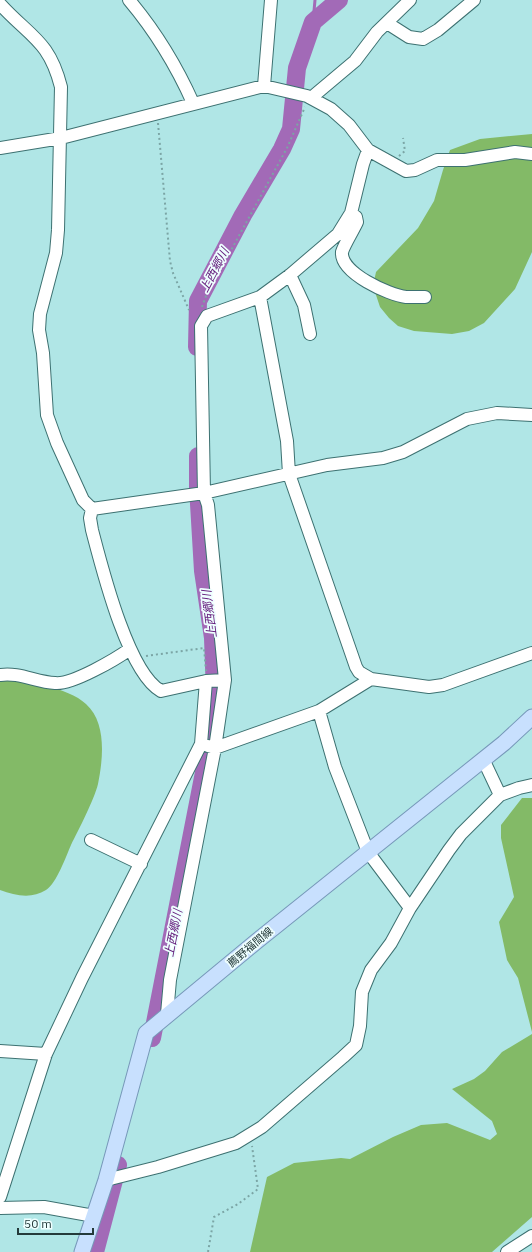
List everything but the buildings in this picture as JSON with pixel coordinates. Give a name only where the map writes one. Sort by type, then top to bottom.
[{"type":"main road","name":"薦野福間線","points":[[82,1252],[94,1216],[111,1179],[146,1033],[159,1020],[483,759],[532,717]]},
{"type":"street","points":[[129,0],[161,41],[177,68],[193,103]]},
{"type":"street","points":[[264,86],[271,0]]},
{"type":"street","points":[[309,97],[355,61],[377,32],[410,0]]},
{"type":"street","points":[[387,23],[409,37],[423,39],[438,30],[474,0]]},
{"type":"street","points":[[0,4],[37,38],[53,61],[61,87],[61,138],[56,253],[40,314],[44,396],[47,415],[57,443],[83,500],[92,509]]},
{"type":"street","points":[[0,148],[61,138],[264,86],[309,97],[331,109],[349,125],[368,150],[406,171],[415,170],[437,160],[465,160],[515,152],[532,154]]},
{"type":"street","points":[[159,1020],[170,980],[209,746],[215,681],[208,506],[204,493],[201,326],[207,316],[260,297],[290,275],[338,234],[351,213],[368,150]]},
{"type":"street","points":[[351,213],[358,222],[342,251],[343,261],[349,270],[391,293],[406,297],[425,297]]},
{"type":"street","points":[[290,275],[304,305],[310,334]]},
{"type":"street","points":[[260,297],[287,441],[290,474],[356,667],[360,672],[371,679],[429,687],[443,685],[532,653]]},
{"type":"street","points":[[92,509],[204,493],[327,465],[383,458],[403,452],[467,419],[497,413],[532,415]]},
{"type":"street","points":[[92,509],[90,518],[100,558],[133,653],[152,686],[161,692],[215,681]]},
{"type":"street","points":[[0,675],[15,675],[55,683],[67,682],[117,658],[133,653]]},
{"type":"street","points":[[209,746],[319,712],[371,679]]},
{"type":"street","points":[[0,1198],[46,1054],[82,978],[141,864],[209,746],[215,681]]},
{"type":"street","points":[[319,712],[335,767],[354,812],[368,852],[410,908]]},
{"type":"street","points":[[483,759],[500,795]]},
{"type":"street","points":[[111,1179],[236,1143],[251,1134],[301,1094],[356,1045],[360,1026],[362,992],[371,970],[391,943],[410,908],[461,834],[500,795],[532,785]]},
{"type":"street","points":[[91,840],[141,864]]},
{"type":"street","points":[[0,1051],[46,1054]]},
{"type":"street","points":[[0,1208],[44,1207],[94,1216]]},
{"type":"street","points":[[507,1252],[532,1236]]},
{"type":"path","points":[[201,326],[202,305],[206,296],[287,148],[309,97]]},
{"type":"path","points":[[154,113],[158,122],[170,260],[173,273],[189,310]]},
{"type":"path","points":[[389,162],[399,160],[398,156],[405,151],[403,138]]},
{"type":"path","points":[[133,653],[204,648],[215,681]]},
{"type":"path","points":[[208,1252],[214,1217],[238,1204],[258,1189],[251,1134]]},
{"type":"green space","points":[[532,134],[532,252],[515,289],[484,323],[469,331],[452,334],[414,331],[398,326],[380,307],[373,286],[376,272],[418,228],[434,201],[450,150],[480,139]]},
{"type":"green space","points":[[0,675],[45,685],[78,698],[93,712],[100,731],[102,742],[100,774],[96,791],[61,869],[50,887],[41,893],[30,896],[12,894],[0,890]]},
{"type":"green space","points":[[522,798],[532,798],[532,1032],[518,978],[507,960],[499,922],[514,897],[501,838],[501,825]]},
{"type":"green space","points":[[532,1034],[532,1217],[492,1252],[250,1252],[267,1177],[294,1163],[341,1158],[350,1159],[393,1137],[421,1125],[447,1123],[490,1140],[497,1134],[492,1121],[452,1089],[474,1079],[485,1071],[502,1052]]},
{"type":"waterway","points":[[313,22],[315,0]]},
{"type":"waterway","name":"上西郷川","points":[[197,347],[198,301],[243,215],[282,149],[291,129],[297,68],[313,22],[339,0]]},
{"type":"waterway","name":"上西郷川","points":[[152,1038],[207,757],[215,694],[213,638],[203,571],[198,487],[198,456]]},
{"type":"waterway","name":"上西郷川","points":[[95,1252],[118,1165]]}]
